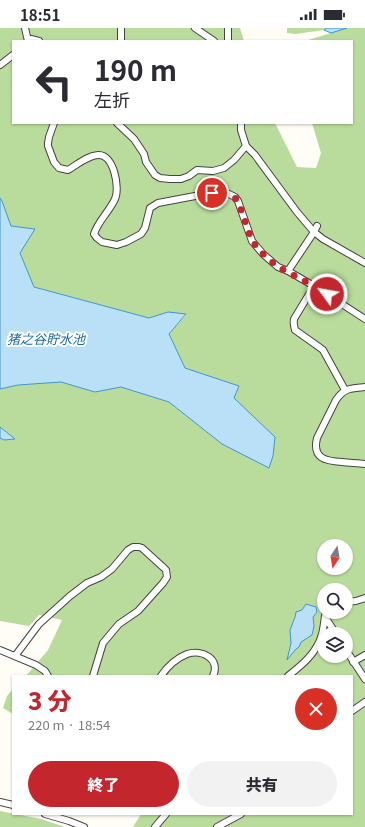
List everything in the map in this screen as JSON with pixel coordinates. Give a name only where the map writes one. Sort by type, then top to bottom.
[{"type":"street","points":[[25,28],[28,40]]},
{"type":"street","points":[[121,28],[121,40]]},
{"type":"street","points":[[195,28],[213,40]]},
{"type":"street","points":[[228,28],[228,40]]},
{"type":"street","points":[[0,65],[12,56]]},
{"type":"street","points":[[54,124],[48,143],[54,162],[59,168],[68,170],[76,166],[81,161],[97,155],[106,158],[116,176],[117,193],[115,199],[96,228],[94,234],[102,242],[117,245],[141,234],[145,228],[150,208],[158,203],[225,192],[235,197],[238,201],[252,241],[263,254],[278,267],[314,286],[365,319]]},
{"type":"street","points":[[118,124],[134,139],[144,154],[146,162],[155,175],[160,178],[181,179],[189,176],[197,170],[213,171],[224,168],[234,160],[246,146]]},
{"type":"street","points":[[240,124],[246,146],[255,154],[298,212],[316,229],[323,239],[365,263]]},
{"type":"street","points":[[288,271],[316,229]]},
{"type":"street","points":[[314,286],[294,319],[294,327],[295,330],[323,350],[345,390]]},
{"type":"street","points":[[365,387],[351,388],[340,394],[317,438],[316,449],[318,454],[328,461],[365,464]]},
{"type":"street","points":[[15,656],[39,624],[87,582],[101,577],[112,569],[128,550],[133,547],[142,548],[166,570],[167,577],[138,610],[119,624],[103,643],[93,675]]},
{"type":"street","points":[[353,601],[365,598]]},
{"type":"street","points":[[289,675],[306,662],[316,648],[322,635],[325,619]]},
{"type":"street","points":[[0,650],[36,665],[44,670],[47,675]]},
{"type":"street","points":[[162,675],[170,665],[186,654],[193,653],[200,653],[208,656],[212,660],[216,669],[213,675]]},
{"type":"street","points":[[365,655],[354,662],[365,679]]},
{"type":"street","points":[[353,710],[365,702]]},
{"type":"street","points":[[0,802],[12,805]]},
{"type":"street","points":[[48,815],[84,827]]},
{"type":"street","points":[[155,827],[165,815]]},
{"type":"street","points":[[216,827],[239,815]]},
{"type":"green space","points":[[0,28],[240,28],[244,40],[12,40],[12,124],[276,124],[297,167],[316,168],[321,153],[312,124],[353,124],[353,40],[308,40],[347,28],[365,28],[365,827],[133,827],[140,815],[353,815],[353,675],[27,675],[48,650],[62,620],[39,615],[29,626],[0,621],[0,438],[4,440],[15,439],[0,427],[0,389],[18,385],[61,382],[95,392],[121,387],[169,402],[222,444],[234,398],[239,386],[185,368],[169,334],[186,315],[168,312],[149,318],[34,287],[0,198]]},
{"type":"green space","points":[[287,28],[327,28],[324,30],[295,34],[287,33]]},
{"type":"green space","points":[[12,690],[12,713],[3,708],[7,696]]},
{"type":"green space","points":[[0,811],[12,813],[12,815],[41,819],[65,827],[0,827]]},
{"type":"water","points":[[327,28],[347,28],[331,33],[324,30]]},
{"type":"water","name":"猪之谷貯水池","points":[[0,198],[11,226],[35,229],[20,253],[34,287],[149,318],[168,312],[186,314],[169,334],[185,368],[239,386],[234,398],[275,437],[273,456],[269,468],[222,444],[169,402],[121,387],[95,392],[61,382],[18,385],[0,389]]},
{"type":"water","points":[[0,427],[15,439],[4,440],[0,438]]},
{"type":"water","points":[[306,604],[316,607],[317,612],[313,617],[314,626],[312,635],[301,642],[299,647],[287,660],[291,643],[290,630],[296,612],[302,610]]},
{"type":"route","points":[[212,193],[225,192],[235,197],[238,201],[252,241],[263,254],[278,267],[288,271],[327,294]]}]
